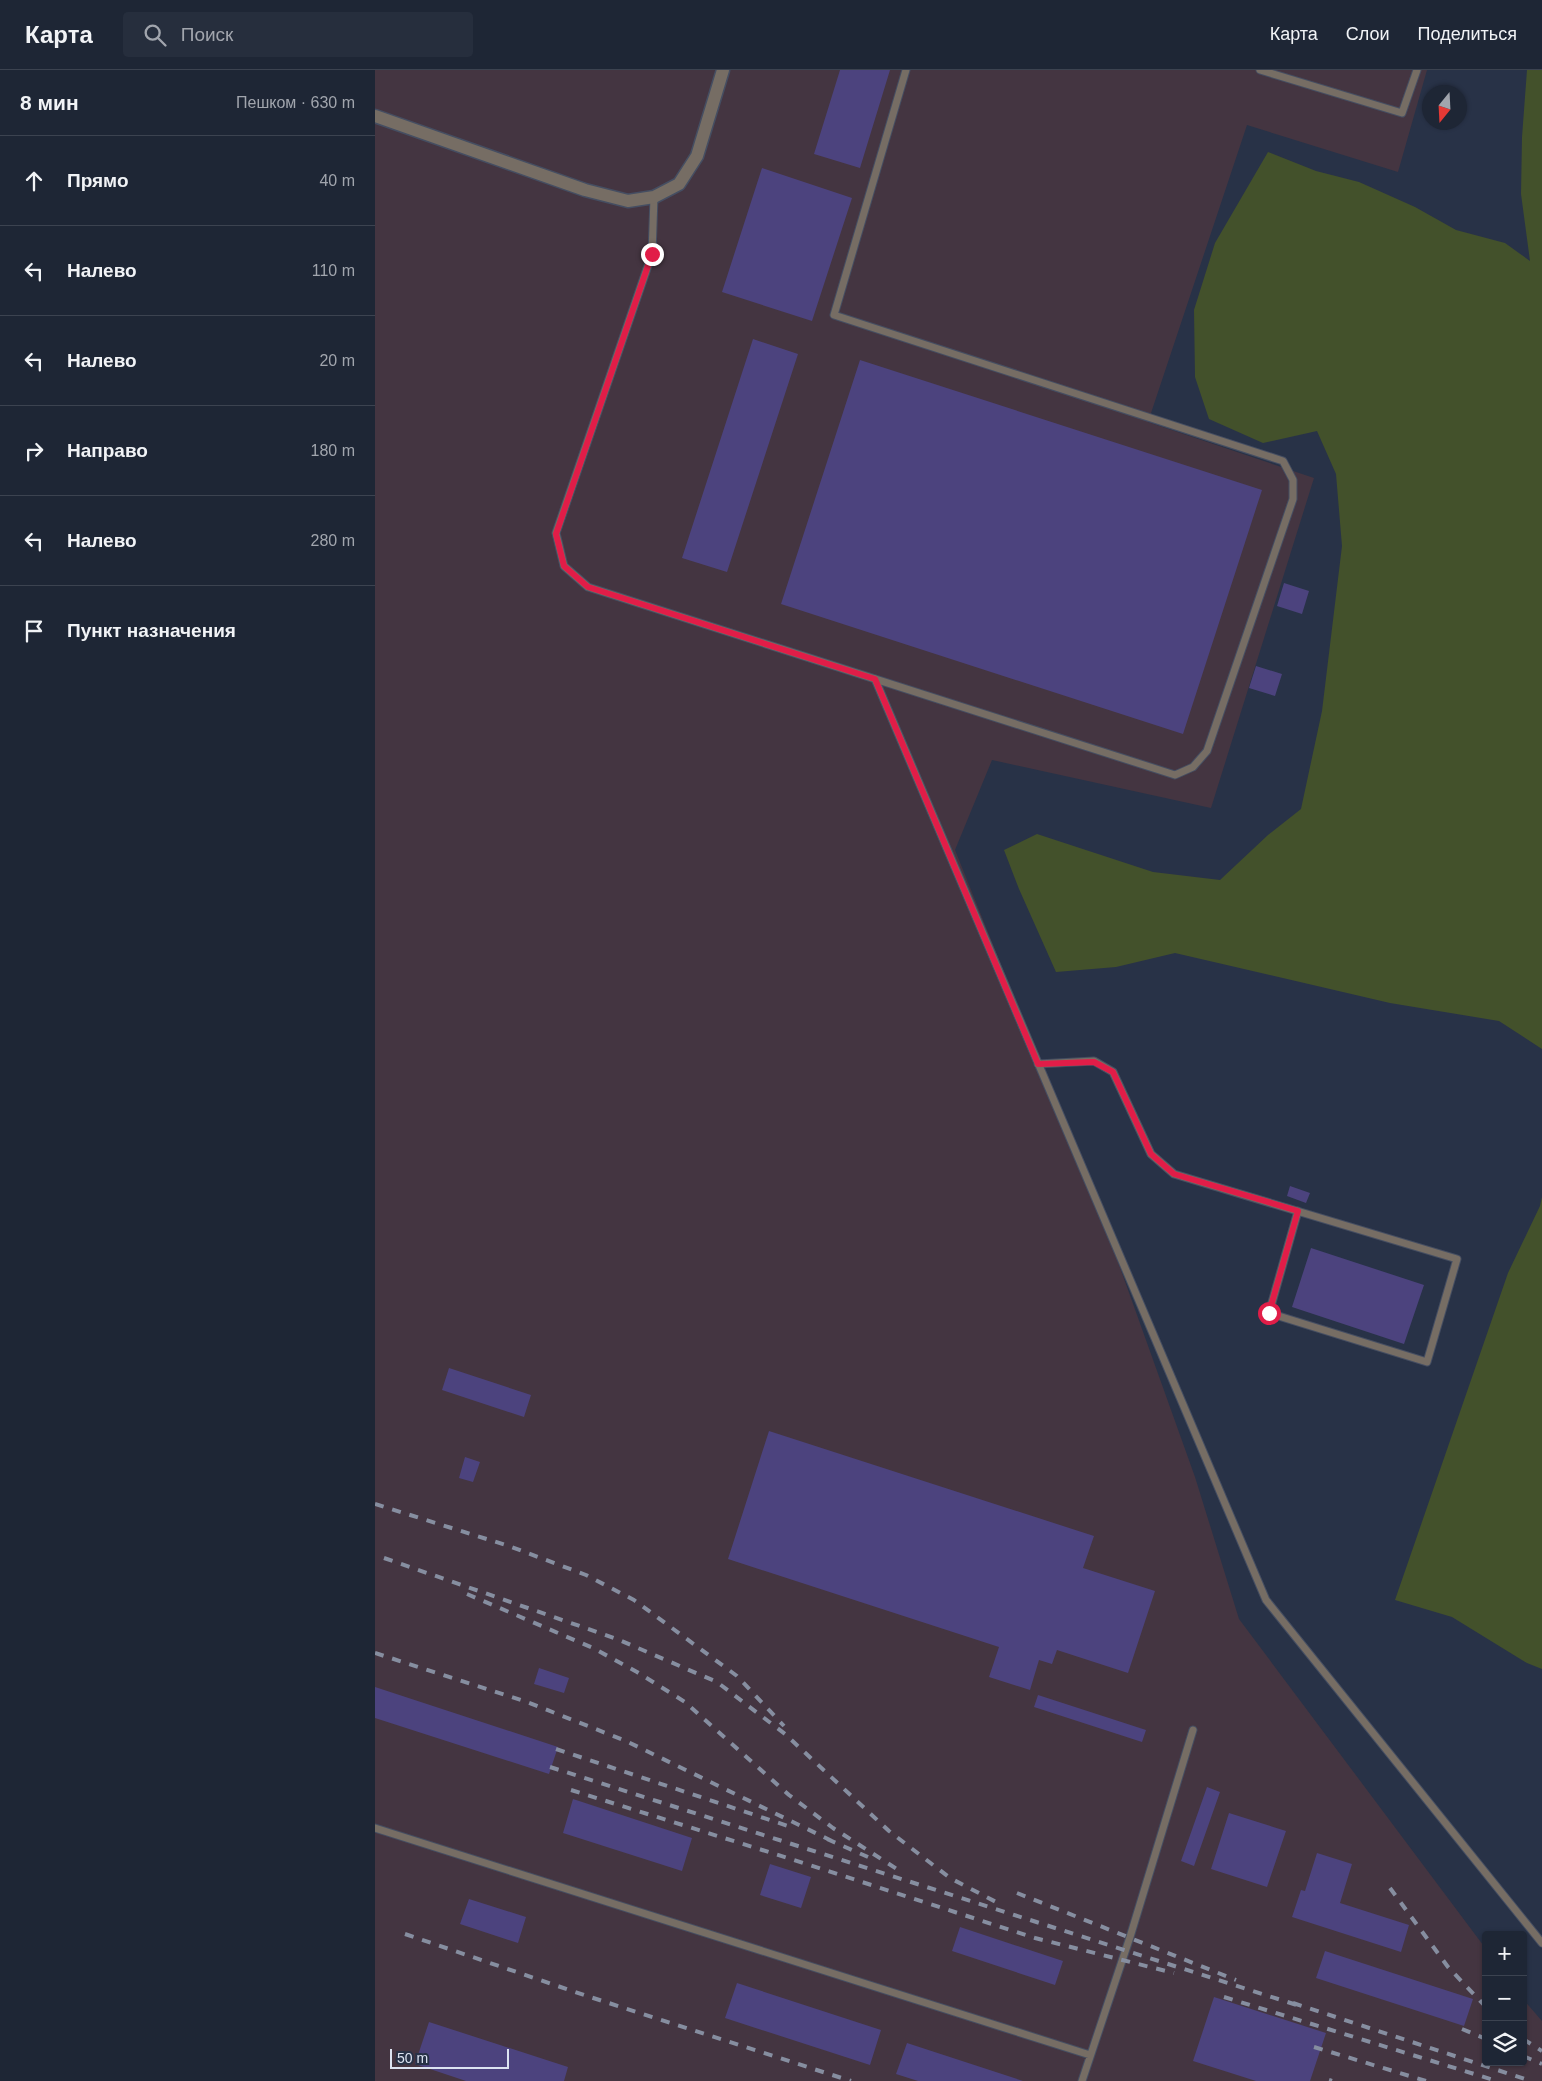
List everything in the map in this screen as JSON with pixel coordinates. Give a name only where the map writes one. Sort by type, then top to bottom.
[{"type":"street","points":[[375,116],[585,190],[628,202],[654,197],[679,184],[697,156],[723,70]]},
{"type":"lane","points":[[654,197],[652,254],[556,534],[564,566],[588,587],[1175,775],[1193,767],[1207,751],[1293,498],[1293,480],[1283,460],[834,315],[906,70]]},
{"type":"lane","points":[[1260,70],[1402,114],[1417,70]]},
{"type":"lane","points":[[875,679],[1266,1600],[1542,1943]]},
{"type":"lane","points":[[1038,1064],[1094,1062],[1113,1072],[1151,1154],[1174,1174],[1298,1211],[1457,1259],[1427,1362],[1269,1313],[1298,1211]]},
{"type":"lane","points":[[1082,2081],[1130,1937],[1193,1730]]},
{"type":"lane","points":[[375,1828],[1090,2055]]},
{"type":"shaded area","points":[[375,70],[1427,70],[1398,172],[1247,125],[1148,422],[1314,478],[1211,808],[992,760],[955,850],[1098,1206],[1195,1477],[1239,1619],[1482,1944],[1482,2066],[1527,2066],[1527,2004],[1542,2021],[1542,2081],[375,2081]]},
{"type":"green space","points":[[1527,70],[1542,70],[1542,1049],[1499,1021],[1390,1003],[1175,953],[1116,967],[1056,972],[1004,850],[1037,834],[1153,872],[1220,880],[1268,835],[1301,809],[1322,711],[1342,546],[1336,474],[1317,431],[1263,443],[1209,419],[1195,377],[1194,310],[1215,243],[1268,152],[1316,171],[1359,182],[1415,207],[1456,230],[1505,243],[1530,261],[1521,194],[1522,137]]},
{"type":"green space","points":[[1542,1197],[1542,1669],[1527,1663],[1452,1617],[1395,1600],[1508,1273],[1540,1206]]},
{"type":"building","points":[[840,70],[890,70],[860,168],[814,154]]},
{"type":"building","points":[[762,168],[852,198],[812,321],[722,292]]},
{"type":"building","points":[[753,339],[798,354],[727,572],[682,558]]},
{"type":"building","points":[[860,360],[1262,490],[1183,734],[781,604]]},
{"type":"building","points":[[1284,583],[1309,591],[1302,614],[1277,606]]},
{"type":"building","points":[[1256,666],[1282,674],[1275,696],[1249,688]]},
{"type":"building","points":[[1290,1186],[1310,1193],[1306,1203],[1287,1196]]},
{"type":"building","points":[[1311,1248],[1424,1285],[1404,1344],[1292,1307]]},
{"type":"building","points":[[449,1368],[531,1395],[524,1417],[442,1390]]},
{"type":"building","points":[[769,1431],[1094,1536],[1083,1568],[1155,1591],[1128,1673],[1057,1650],[1052,1664],[1039,1660],[1030,1690],[989,1677],[999,1647],[728,1559]]},
{"type":"building","points":[[465,1457],[480,1462],[473,1482],[459,1478]]},
{"type":"building","points":[[539,1668],[569,1678],[564,1693],[534,1684]]},
{"type":"building","points":[[375,1687],[558,1747],[549,1774],[375,1718]]},
{"type":"building","points":[[1038,1695],[1146,1730],[1142,1742],[1034,1707]]},
{"type":"building","points":[[1207,1787],[1220,1792],[1194,1866],[1181,1861]]},
{"type":"building","points":[[573,1799],[692,1838],[682,1871],[563,1833]]},
{"type":"building","points":[[1229,1813],[1286,1831],[1267,1887],[1211,1869]]},
{"type":"building","points":[[1317,1853],[1352,1864],[1340,1903],[1409,1925],[1401,1952],[1292,1917],[1301,1890],[1305,1891]]},
{"type":"building","points":[[770,1864],[811,1877],[801,1908],[760,1895]]},
{"type":"building","points":[[469,1899],[526,1917],[518,1943],[460,1924]]},
{"type":"building","points":[[960,1927],[1063,1961],[1055,1985],[952,1951]]},
{"type":"building","points":[[1325,1951],[1473,1999],[1464,2026],[1316,1978]]},
{"type":"building","points":[[737,1983],[881,2030],[870,2065],[725,2018]]},
{"type":"building","points":[[1214,1997],[1326,2033],[1310,2081],[1256,2081],[1193,2061]]},
{"type":"building","points":[[429,2022],[568,2067],[564,2081],[466,2081],[415,2064]]},
{"type":"building","points":[[907,2043],[1023,2081],[918,2081],[896,2074]]},
{"type":"railway","points":[[375,1504],[509,1546],[586,1575],[634,1600],[737,1676],[784,1726]]},
{"type":"railway","points":[[384,1558],[617,1639],[717,1682],[785,1734],[889,1831],[950,1878],[998,1903]]},
{"type":"railway","points":[[467,1594],[593,1648],[637,1672],[685,1702],[789,1795],[833,1828],[900,1871]]},
{"type":"railway","points":[[375,1653],[527,1702],[626,1741],[832,1841]]},
{"type":"railway","points":[[556,1749],[794,1828]]},
{"type":"railway","points":[[550,1767],[1300,2006]]},
{"type":"railway","points":[[571,1790],[1035,1938],[1174,1973]]},
{"type":"railway","points":[[827,1839],[868,1857]]},
{"type":"railway","points":[[1390,1888],[1448,1967],[1482,2003]]},
{"type":"railway","points":[[1017,1893],[1236,1980]]},
{"type":"railway","points":[[405,1934],[587,1996],[851,2081]]},
{"type":"railway","points":[[1224,1997],[1497,2081]]},
{"type":"railway","points":[[1293,2003],[1531,2081]]},
{"type":"railway","points":[[1462,2029],[1482,2037]]},
{"type":"railway","points":[[1527,2042],[1542,2051]]},
{"type":"railway","points":[[1314,2047],[1426,2081]]},
{"type":"railway","points":[[1527,2058],[1542,2064]]},
{"type":"route","points":[[652,254],[556,534],[564,566],[588,587],[875,679],[1038,1064],[1094,1062],[1113,1072],[1151,1154],[1174,1174],[1298,1211],[1269,1313]]}]
